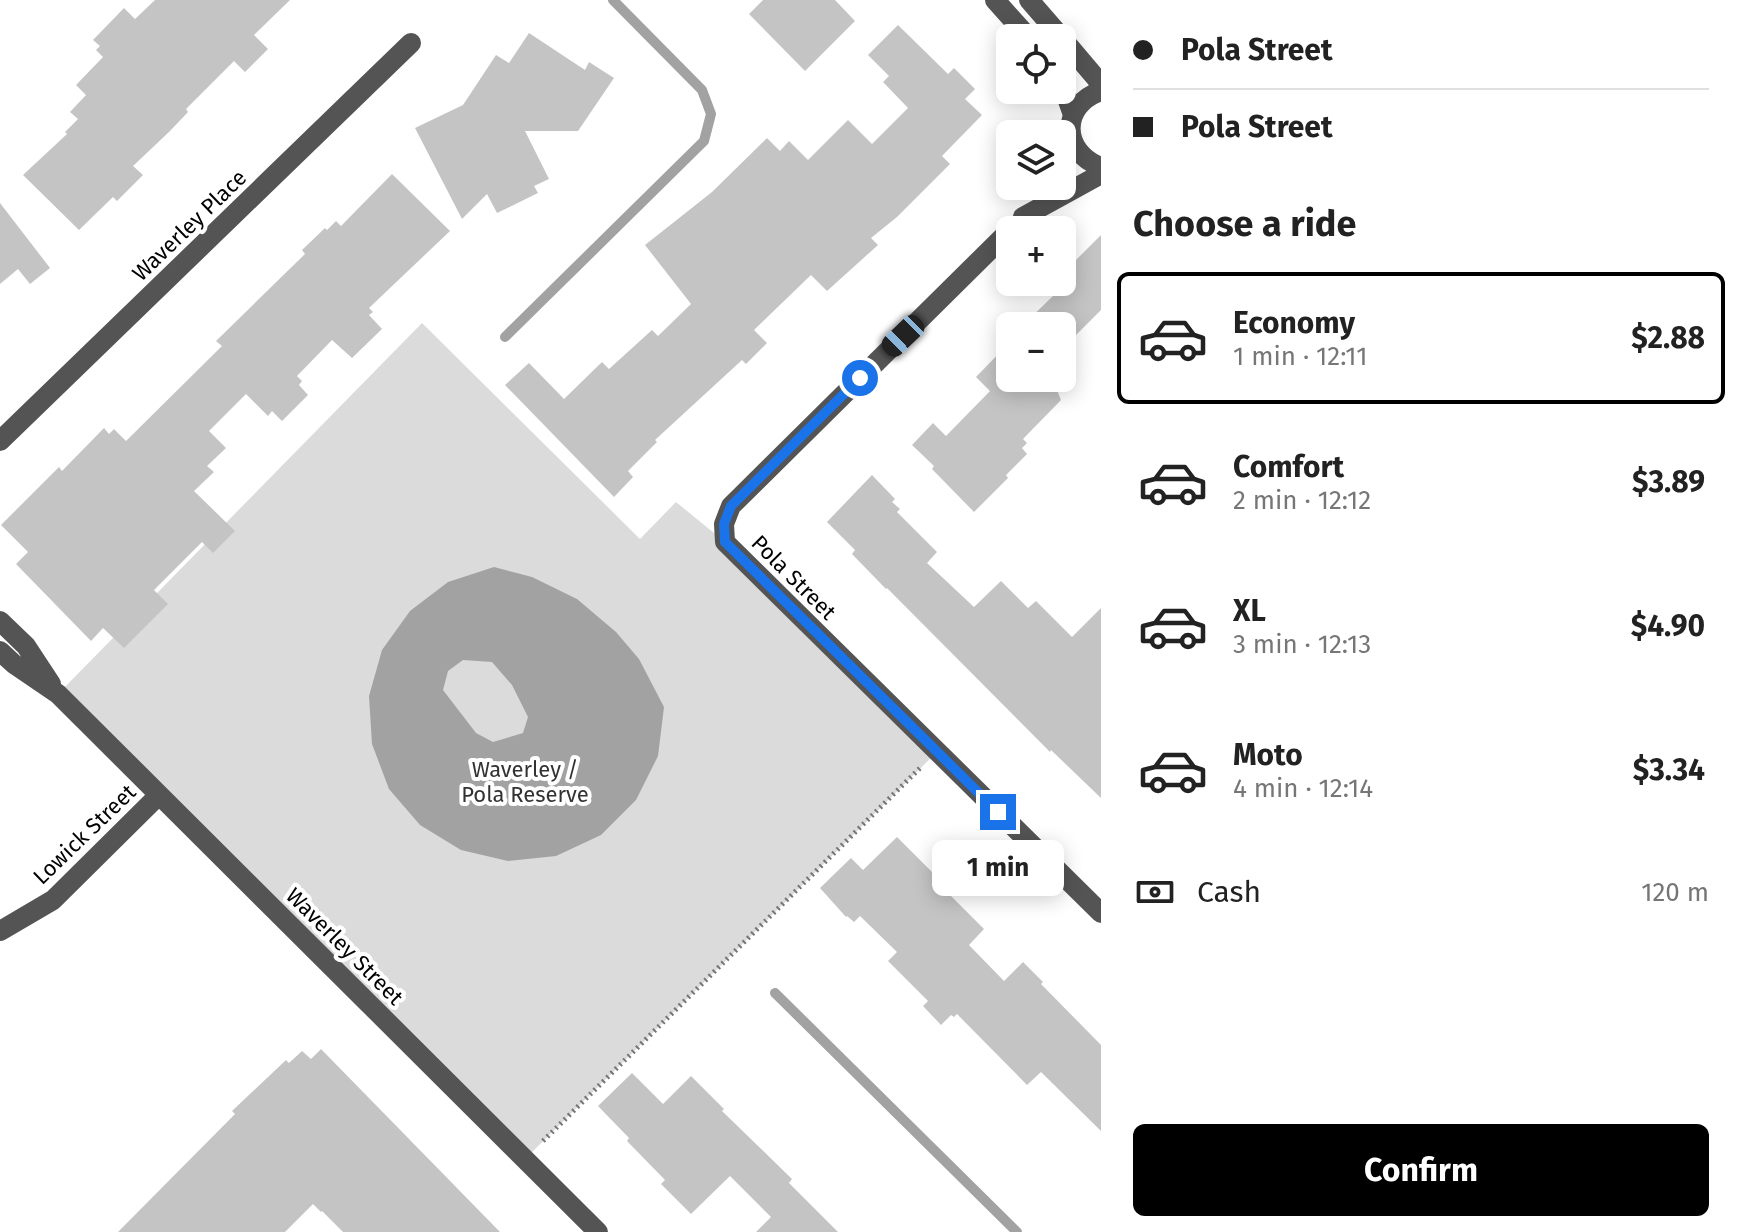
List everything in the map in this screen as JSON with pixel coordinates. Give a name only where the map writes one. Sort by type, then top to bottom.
[{"type":"street","points":[[995,0],[1016,24]]},
{"type":"street","points":[[1029,0],[1050,24]]},
{"type":"street","name":"Waverley Place","points":[[0,441],[411,43]]},
{"type":"street","points":[[1076,55],[1101,84]]},
{"type":"street","points":[[1075,120],[1084,99],[1101,91]]},
{"type":"street","points":[[1076,149],[1088,161],[1101,167]]},
{"type":"street","name":"Pola Street","points":[[1032,216],[1101,174]]},
{"type":"street","name":"Pola Street","points":[[996,245],[731,506],[724,524],[725,542],[1101,913]]},
{"type":"street","name":"Waverley Street","points":[[0,621],[26,646],[58,694]]},
{"type":"street","name":"Waverley Street","points":[[0,651],[58,694],[598,1232]]},
{"type":"street","name":"Lowick Street","points":[[0,931],[53,900],[159,795]]},
{"type":"path","points":[[525,1159],[937,752]]},
{"type":"green space","name":"Waverley / Pola Reserve","points":[[422,323],[640,539],[676,502],[725,542],[937,752],[525,1159],[58,694]]},
{"type":"shaded area","points":[[494,567],[532,577],[577,599],[616,632],[639,659],[664,707],[658,756],[636,800],[601,835],[556,856],[508,861],[461,850],[420,825],[389,789],[372,744],[369,696],[382,650],[410,611],[448,582]],"holes":[[[463,660],[492,662],[512,685],[528,717],[523,733],[493,742],[476,733],[443,690],[448,671]]]},
{"type":"building","points":[[155,0],[290,0],[254,35],[268,49],[245,72],[234,61],[186,109],[188,112],[170,131],[133,166],[143,175],[117,201],[113,197],[79,230],[23,175],[67,134],[65,132],[78,119],[70,112],[86,95],[76,85],[103,57],[96,50],[100,46],[93,40],[124,8],[135,19]]},
{"type":"building","points":[[763,0],[835,0],[855,21],[805,71],[749,14]]},
{"type":"building","points":[[898,25],[948,74],[954,68],[975,89],[965,99],[982,115],[942,156],[950,164],[897,217],[871,238],[878,245],[827,291],[811,275],[754,330],[767,343],[746,364],[742,360],[655,440],[657,442],[628,471],[633,477],[614,497],[505,385],[529,363],[564,399],[602,362],[609,369],[652,330],[658,336],[691,304],[645,245],[712,192],[767,138],[780,151],[789,141],[808,160],[848,120],[872,144],[908,108],[883,82],[889,76],[868,55]]},
{"type":"building","points":[[529,33],[585,70],[589,62],[614,78],[578,131],[525,131],[549,179],[534,186],[538,193],[497,213],[487,194],[462,219],[415,128],[463,105],[496,55],[509,63]]},
{"type":"building","points":[[392,174],[450,231],[369,308],[373,312],[369,315],[382,329],[352,358],[332,340],[297,376],[302,381],[299,385],[308,395],[282,421],[272,411],[268,416],[246,394],[209,431],[226,448],[207,466],[214,472],[194,491],[235,531],[213,553],[202,542],[154,590],[168,604],[124,648],[103,628],[91,641],[16,564],[28,552],[1,525],[59,467],[62,471],[104,428],[109,434],[114,429],[126,441],[222,346],[216,341],[305,254],[302,250],[336,221],[341,226]]},
{"type":"building","points":[[0,203],[50,268],[30,284],[18,269],[0,284]]},
{"type":"building","points":[[1101,235],[1101,310],[1076,335],[1076,312],[1036,312],[1053,296],[1076,296],[1076,260]]},
{"type":"building","points":[[996,356],[996,392],[1058,392],[1061,400],[1023,439],[1027,443],[1022,448],[1027,454],[974,512],[912,445],[933,423],[946,436],[990,391],[976,377]]},
{"type":"building","points":[[872,475],[895,499],[892,502],[900,509],[897,512],[937,552],[927,563],[974,607],[1001,581],[1028,608],[1036,601],[1072,637],[1101,608],[1101,798],[1050,752],[886,589],[852,554],[855,550],[827,522]]},
{"type":"building","points":[[897,837],[984,929],[969,945],[1004,981],[1023,962],[1101,1045],[1101,1131],[1041,1072],[1027,1085],[957,1014],[954,1017],[951,1015],[941,1025],[923,1006],[928,1001],[888,961],[897,952],[860,916],[854,922],[846,917],[820,888],[851,858],[863,870]]},
{"type":"building","points":[[321,1049],[500,1232],[343,1232],[313,1204],[285,1232],[118,1232],[235,1114],[232,1111],[286,1060],[289,1063],[302,1051],[311,1059]]},
{"type":"building","points":[[632,1073],[663,1104],[691,1076],[792,1179],[789,1183],[838,1232],[756,1232],[771,1217],[730,1176],[691,1214],[661,1184],[665,1180],[598,1106]]},
{"type":"waterway","points":[[505,337],[704,141],[711,114],[702,90],[613,0]]},
{"type":"waterway","points":[[775,993],[1017,1232]]},
{"type":"route","points":[[860,378],[731,506],[724,524],[725,542],[998,812]]}]
